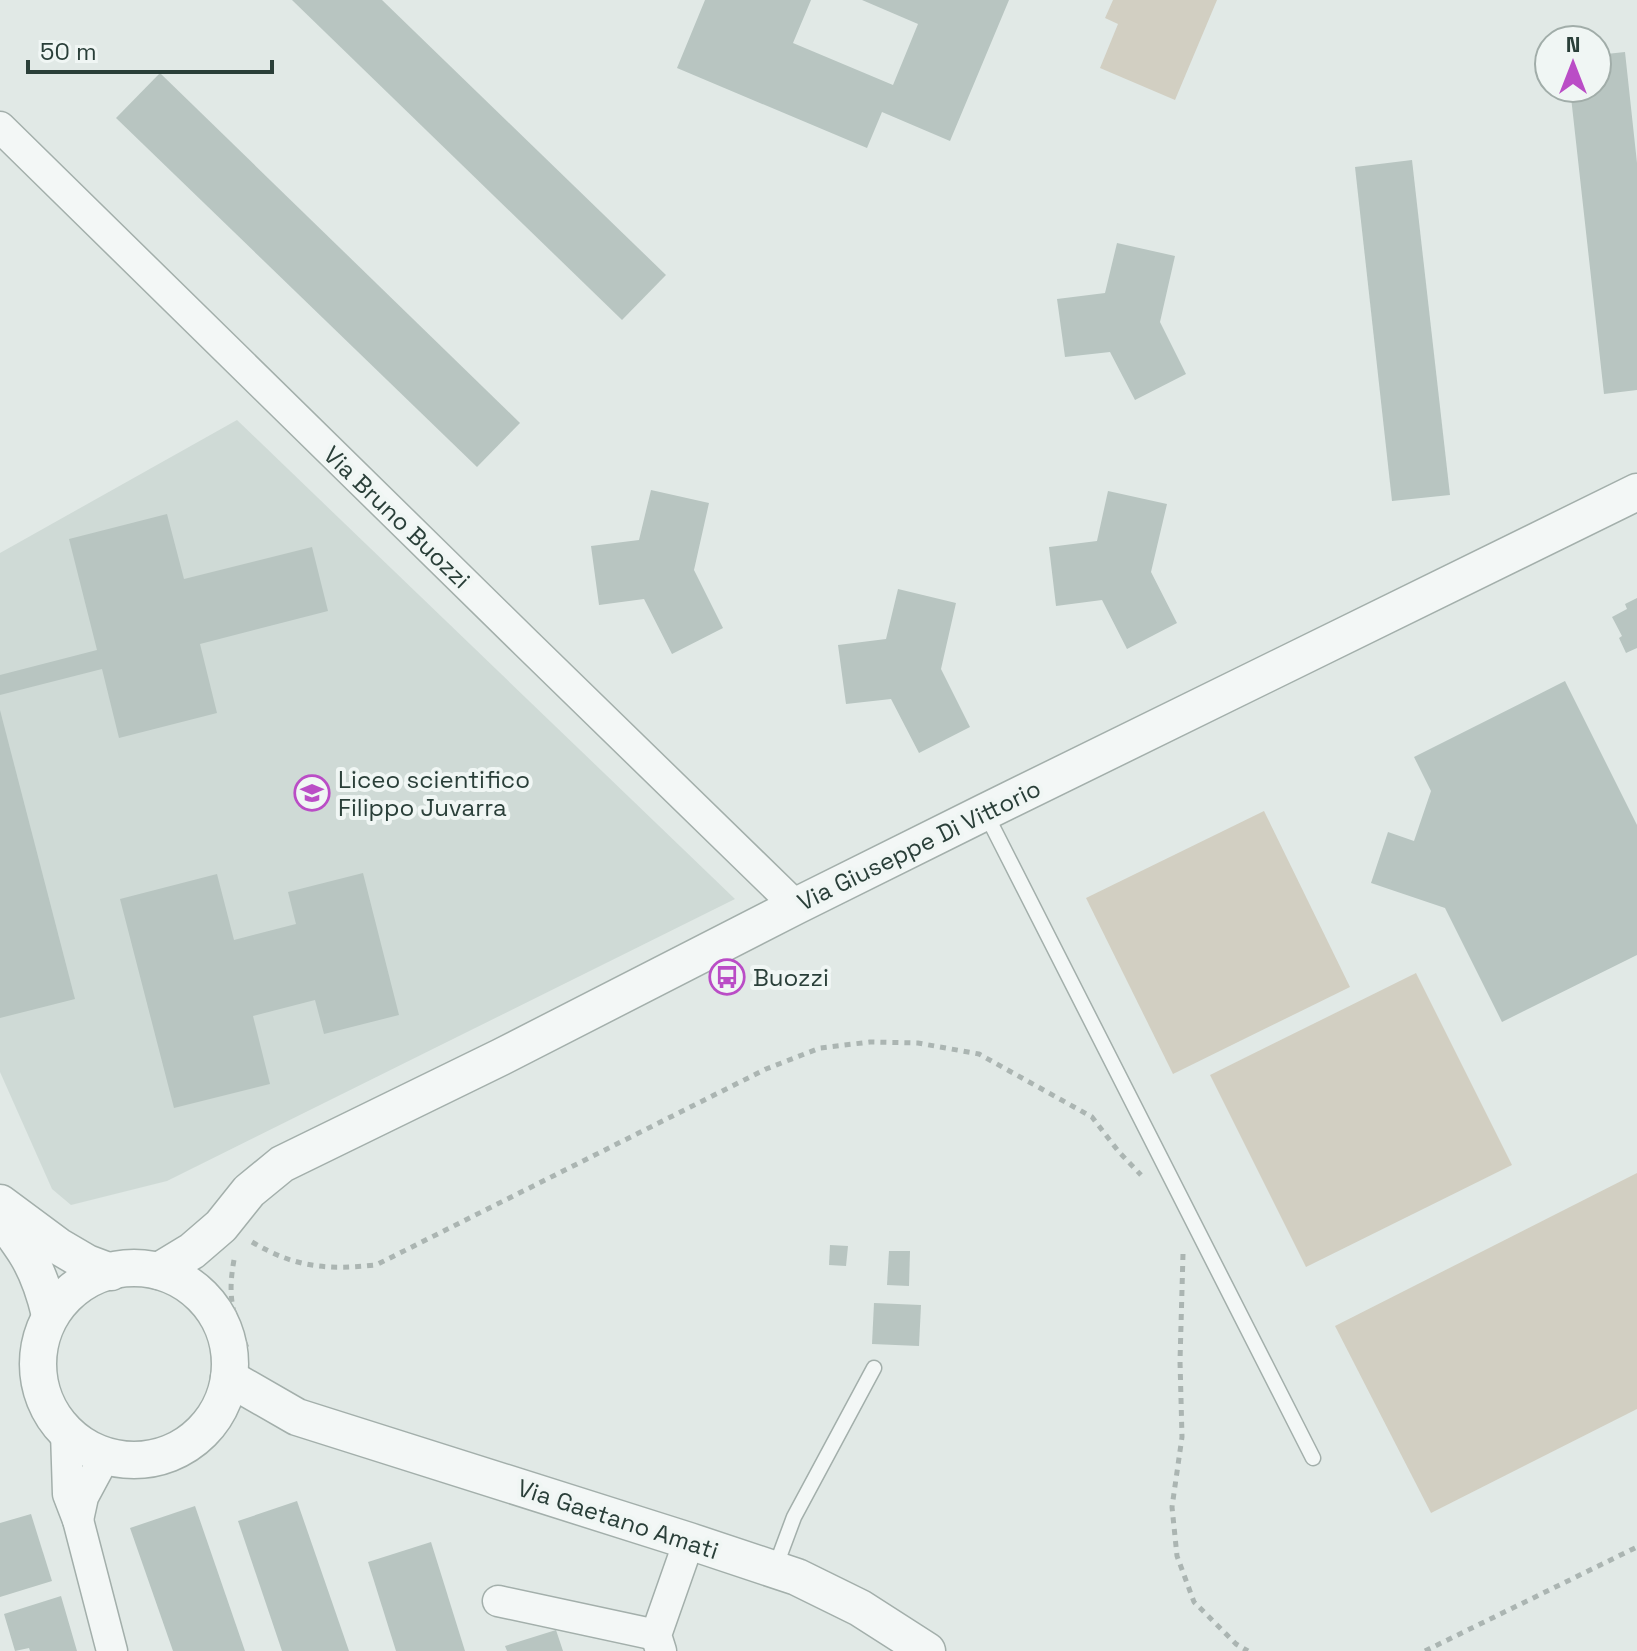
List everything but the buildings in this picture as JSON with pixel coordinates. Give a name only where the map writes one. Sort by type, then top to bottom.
[{"type":"street","name":"Via Bruno Buozzi","points":[[0,127],[796,906]]},
{"type":"street","name":"Via Giuseppe Di Vittorio","points":[[159,1271],[192,1251],[221,1226],[249,1191],[282,1164],[985,812],[1637,492]]},
{"type":"street","points":[[0,1206],[58,1246],[87,1263],[111,1272]]},
{"type":"street","points":[[0,1206],[8,1228],[28,1255],[46,1295],[50,1315]]},
{"type":"street","name":"Via Giuseppe Di Vittorio","points":[[205,1299],[210,1263],[221,1226]]},
{"type":"street","points":[[128,1268],[159,1271],[184,1282],[205,1299],[217,1316],[226,1336],[230,1357],[224,1399],[213,1418],[192,1440],[165,1455],[135,1460],[105,1456],[84,1447],[66,1432],[50,1412],[41,1389],[37,1364],[41,1339],[50,1315],[71,1291],[97,1275],[128,1268]]},
{"type":"street","name":"Via Gaetano Amati","points":[[229,1378],[297,1417],[797,1577],[860,1608],[927,1651]]},
{"type":"street","name":"Via Gaetano Amati","points":[[213,1418],[254,1415],[297,1417]]},
{"type":"street","points":[[66,1432],[68,1494],[78,1520],[112,1651]]},
{"type":"street","points":[[78,1520],[83,1497],[105,1456]]},
{"type":"street","points":[[498,1601],[658,1643],[689,1541]]},
{"type":"lane","points":[[985,812],[1313,1458]]},
{"type":"lane","points":[[775,1569],[794,1517],[874,1368]]},
{"type":"path","points":[[221,1226],[270,1253],[305,1265],[345,1268],[376,1265],[766,1069],[820,1048],[870,1042],[918,1043],[979,1054],[1092,1117],[1141,1175]]},
{"type":"path","points":[[1184,1247],[1180,1361],[1182,1437],[1172,1507],[1177,1556],[1194,1602],[1236,1644],[1248,1651]]},
{"type":"path","points":[[1425,1651],[1637,1547]]},
{"type":"shaded area","points":[[1113,0],[1217,0],[1175,100],[1100,68],[1118,24],[1105,18]]},
{"type":"shaded area","name":"Liceo scientifico Filippo Juvarra","points":[[237,420],[735,899],[167,1181],[71,1205],[52,1189],[0,1072],[0,553]]},
{"type":"shaded area","points":[[1264,811],[1350,987],[1173,1074],[1086,898]]},
{"type":"shaded area","points":[[1416,973],[1512,1165],[1306,1267],[1210,1075]]},
{"type":"shaded area","points":[[1637,1173],[1637,1409],[1431,1513],[1335,1326]]},
{"type":"place","name":"Liceo scientifico Filippo Juvarra","points":[[312,793]]},
{"type":"place","name":"Buozzi","points":[[727,977]]}]
